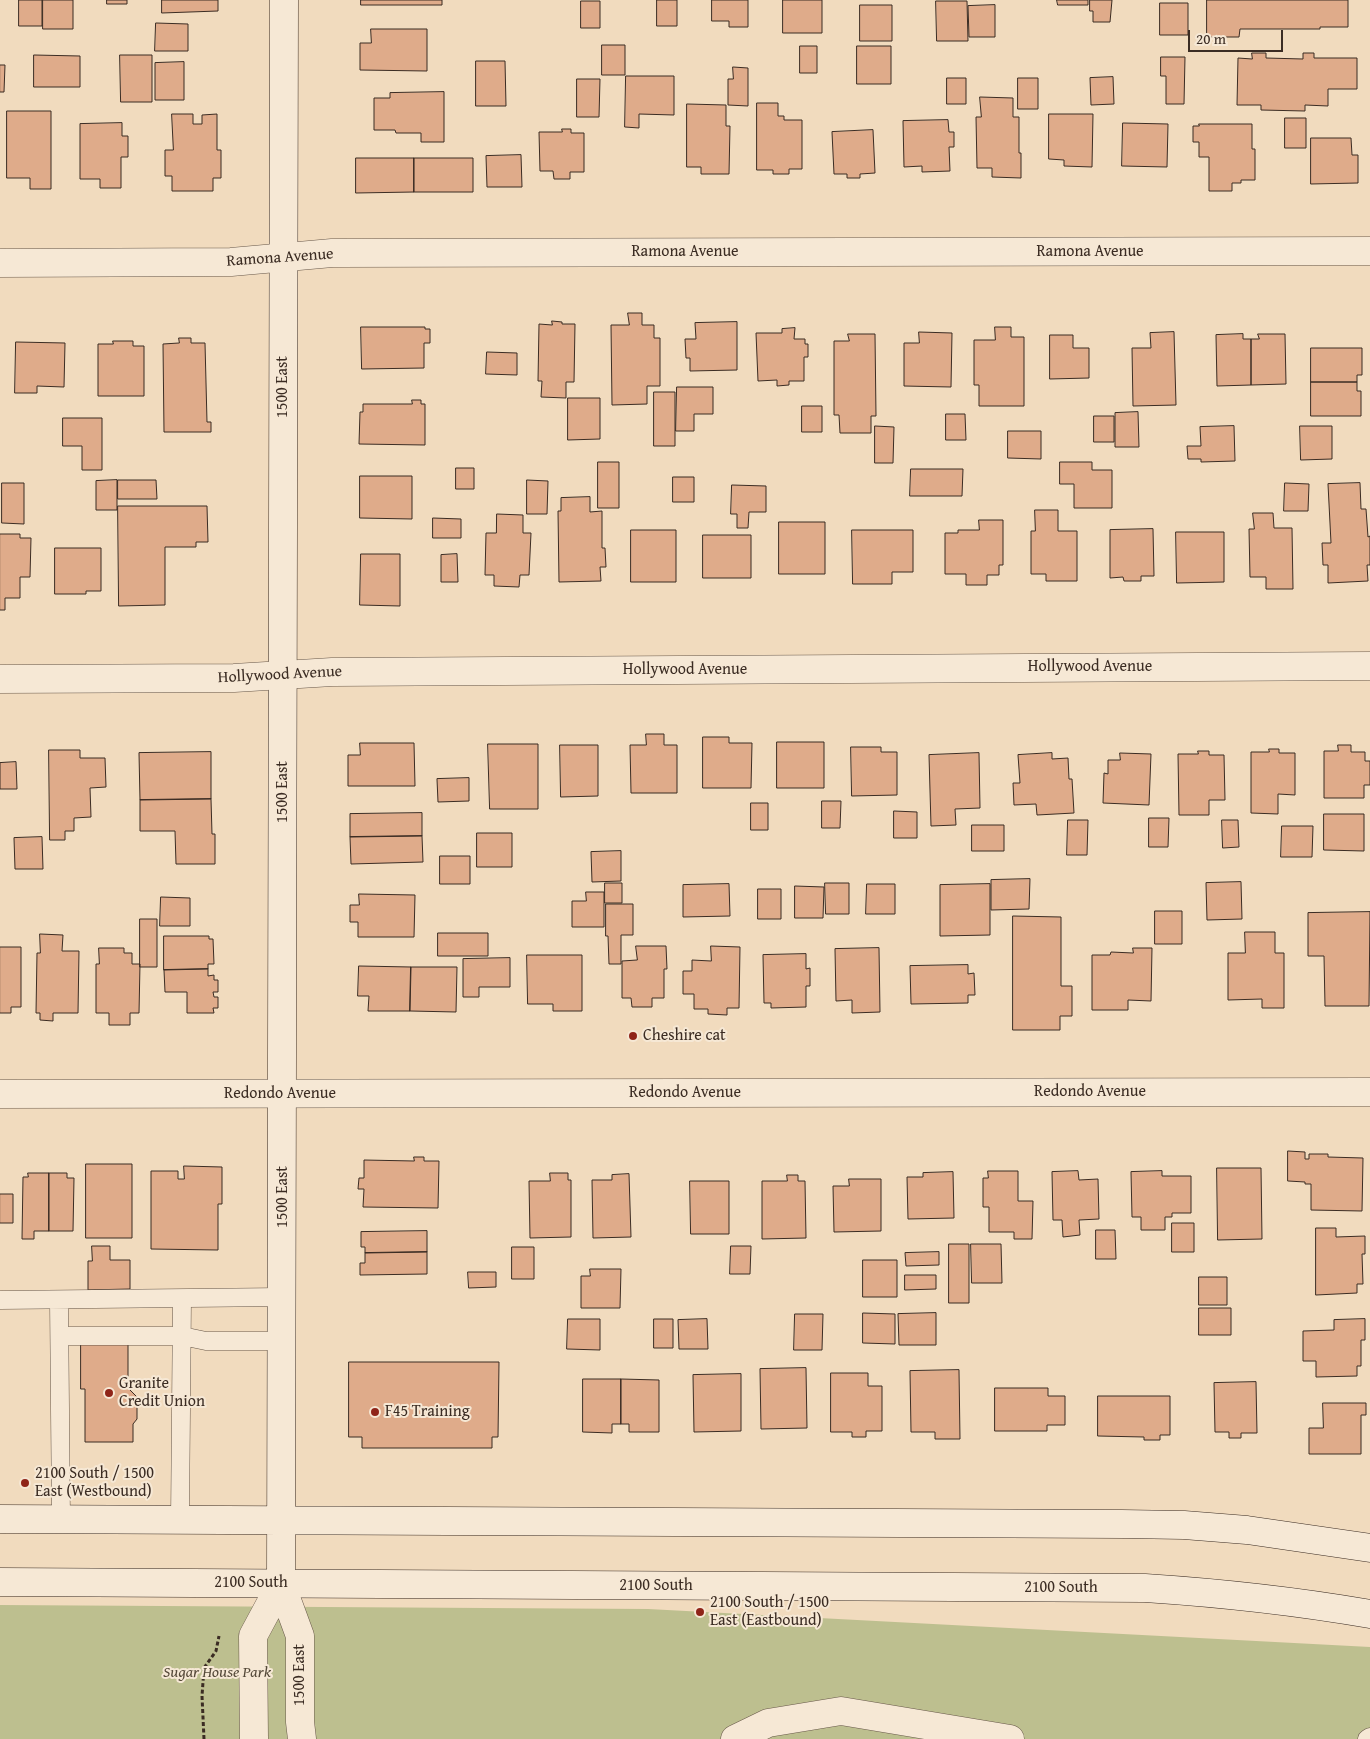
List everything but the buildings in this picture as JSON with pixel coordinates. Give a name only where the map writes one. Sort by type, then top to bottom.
[{"type":"street","name":"1500 East","points":[[284,0],[281,1584],[300,1636],[300,1722],[302,1739]]},
{"type":"street","name":"Ramona Avenue","points":[[0,262],[231,262],[352,253],[1370,251]]},
{"type":"street","name":"Hollywood Avenue","points":[[0,679],[234,678],[342,672],[1370,666]]},
{"type":"street","name":"Redondo Avenue","points":[[0,1094],[1370,1092]]},
{"type":"street","points":[[0,1519],[1148,1524],[1247,1530],[1370,1548]]},
{"type":"street","name":"2100 South","points":[[0,1582],[1145,1588],[1258,1597],[1370,1614]]},
{"type":"street","name":"1500 East","points":[[254,1739],[253,1636],[281,1584]]},
{"type":"street","points":[[735,1739],[768,1723],[842,1711],[1010,1739]]},
{"type":"lane","points":[[0,1300],[282,1297]]},
{"type":"lane","points":[[180,1520],[182,1299]]},
{"type":"lane","points":[[59,1300],[61,1519]]},
{"type":"lane","points":[[60,1336],[182,1336],[206,1342],[282,1342]]},
{"type":"path","points":[[204,1739],[202,1696],[204,1668],[216,1652],[219,1636]]},
{"type":"green space","name":"Sugar House Park","points":[[0,1605],[648,1609],[1370,1647],[1370,1739],[0,1739]]},
{"type":"place","name":"Cheshire cat","points":[[633,1036]]},
{"type":"place","name":"Granite Credit Union","points":[[109,1393]]},
{"type":"place","name":"F45 Training","points":[[375,1412]]},
{"type":"place","name":"2100 South / 1500 East (Westbound)","points":[[25,1483]]},
{"type":"place","name":"2100 South / 1500 East (Eastbound)","points":[[700,1612]]}]
